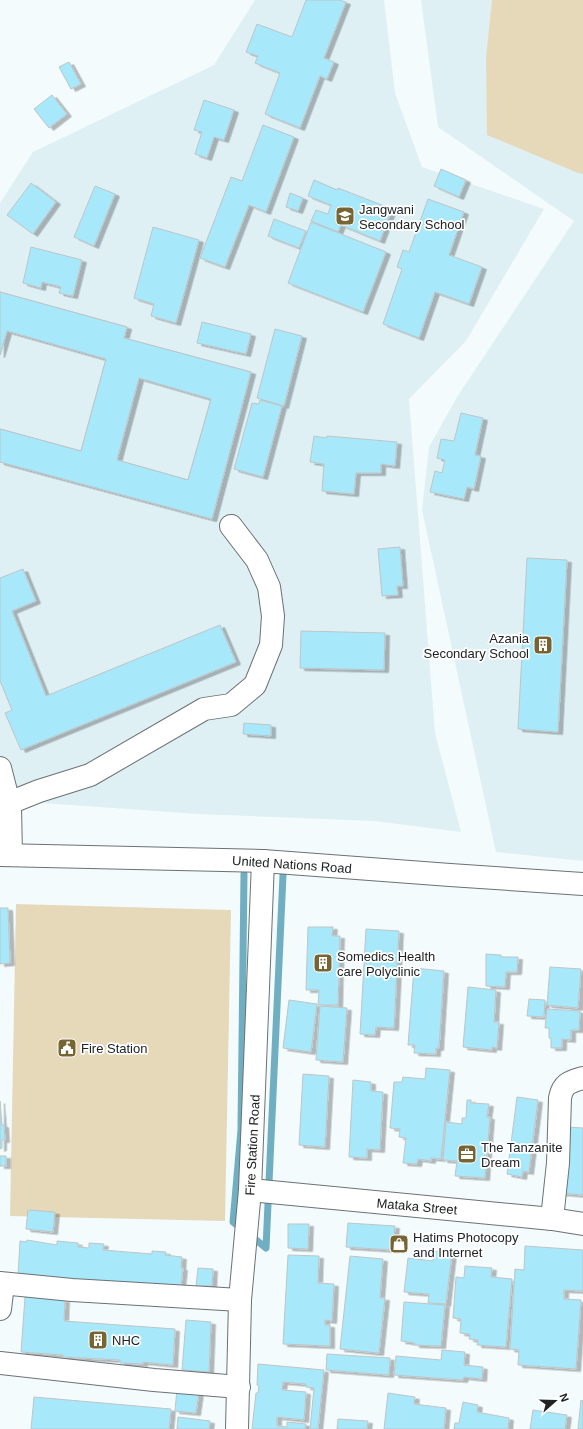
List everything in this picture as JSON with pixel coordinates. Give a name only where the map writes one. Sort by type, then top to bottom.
[{"type":"street","points":[[9,803],[90,775],[204,709],[231,705],[255,686],[271,645],[273,616],[269,587],[256,560],[231,526]]},
{"type":"street","points":[[0,768],[9,803],[6,855]]},
{"type":"street","name":"United Nations Road","points":[[6,855],[263,860],[583,884]]},
{"type":"street","name":"Fire Station Road","points":[[237,1429],[240,1300],[250,1190],[263,860]]},
{"type":"street","points":[[552,1219],[558,1163],[561,1091],[568,1083],[583,1078]]},
{"type":"street","name":"Mataka Street","points":[[250,1190],[552,1219],[583,1224]]},
{"type":"street","points":[[0,1309],[2,1283],[72,1290],[240,1300]]},
{"type":"street","points":[[0,1363],[154,1380],[239,1387]]},
{"type":"shaded area","name":"Jangwani Secondary School","points":[[255,0],[384,0],[395,93],[422,167],[544,209],[466,341],[409,399],[435,733],[461,832],[374,821],[198,814],[28,802],[0,804],[0,203],[33,152],[214,65]]},
{"type":"shaded area","name":"Azania Secondary School","points":[[421,0],[583,0],[583,861],[496,852],[422,510],[429,447],[457,397],[574,221],[438,127]]},
{"type":"shaded area","points":[[492,0],[583,0],[583,174],[487,135],[486,58]]},
{"type":"shaded area","points":[[16,904],[231,910],[225,1221],[10,1216]]},
{"type":"building","points":[[306,0],[339,0],[346,2],[324,58],[334,62],[327,79],[320,76],[300,128],[265,114],[280,73],[255,63],[258,56],[246,52],[257,24],[292,37]]},
{"type":"building","points":[[69,62],[81,84],[71,89],[59,67]]},
{"type":"building","points":[[52,95],[67,114],[49,128],[34,109]]},
{"type":"building","points":[[204,100],[234,110],[224,140],[214,137],[207,158],[195,154],[202,132],[194,130]]},
{"type":"building","points":[[263,125],[294,137],[266,212],[249,205],[225,267],[200,258],[231,177],[242,181]]},
{"type":"building","name":"Jangwani Secondary School","points":[[441,169],[466,180],[459,197],[434,186]]},
{"type":"building","name":"Jangwani Secondary School","points":[[314,180],[337,190],[338,188],[392,209],[380,241],[341,225],[338,232],[311,221],[316,210],[328,214],[331,205],[308,196]]},
{"type":"building","points":[[31,183],[56,202],[33,234],[7,215]]},
{"type":"building","points":[[95,186],[115,194],[94,246],[74,237]]},
{"type":"building","points":[[290,193],[303,198],[298,211],[286,207]]},
{"type":"building","points":[[428,199],[464,212],[449,255],[482,267],[469,304],[435,292],[419,338],[383,324],[402,269],[397,267],[403,250],[409,252]]},
{"type":"building","points":[[274,219],[306,231],[299,248],[268,236]]},
{"type":"building","name":"Jangwani Secondary School","points":[[311,222],[386,252],[363,312],[288,283]]},
{"type":"building","points":[[153,227],[199,240],[176,323],[151,316],[154,304],[134,298]]},
{"type":"building","points":[[31,247],[82,260],[73,296],[59,293],[61,287],[42,282],[41,288],[23,283]]},
{"type":"building","points":[[0,292],[127,327],[124,338],[251,372],[212,519],[0,462],[0,429],[81,451],[106,359],[7,331],[0,355]],"holes":[[[139,378],[211,399],[188,480],[117,460]]]},
{"type":"building","points":[[0,292],[127,327],[124,338],[251,372],[212,519],[0,462],[0,429],[81,451],[106,359],[7,331],[0,355]],"holes":[[[139,378],[211,399],[188,480],[117,460]]]},
{"type":"building","points":[[202,322],[251,334],[246,354],[197,343]]},
{"type":"building","points":[[275,329],[302,336],[284,406],[257,398]]},
{"type":"building","points":[[260,400],[282,406],[263,477],[234,469],[252,403],[259,404]]},
{"type":"building","points":[[461,413],[483,418],[475,455],[481,456],[474,489],[467,487],[464,499],[430,492],[435,471],[442,473],[445,460],[437,458],[441,439],[454,441]]},
{"type":"building","points":[[314,436],[397,442],[395,466],[381,464],[381,473],[356,473],[354,494],[322,491],[324,464],[310,462]]},
{"type":"building","points":[[400,547],[403,586],[397,586],[398,595],[382,596],[378,549]]},
{"type":"building","name":"Azania Secondary School","points":[[527,558],[567,560],[558,732],[518,729]]},
{"type":"building","points":[[23,569],[36,601],[12,611],[46,696],[220,625],[236,662],[21,750],[5,713],[12,710],[0,681],[0,578]]},
{"type":"building","points":[[301,631],[385,633],[384,670],[300,668]]},
{"type":"building","points":[[244,723],[271,725],[271,736],[243,734]]},
{"type":"building","points":[[0,908],[8,908],[10,963],[0,964]]},
{"type":"building","name":"Somedics Health care Polyclinic","points":[[308,927],[333,927],[332,936],[340,936],[338,1005],[318,1005],[319,990],[306,990]]},
{"type":"building","points":[[366,929],[399,931],[394,1028],[376,1027],[375,1035],[360,1034]]},
{"type":"building","points":[[486,954],[501,955],[501,957],[518,957],[517,972],[506,972],[505,987],[486,986]]},
{"type":"building","points":[[550,967],[581,969],[578,1008],[547,1005]]},
{"type":"building","points":[[414,968],[444,971],[439,1048],[436,1048],[436,1054],[414,1053],[415,1045],[408,1045]]},
{"type":"building","points":[[468,987],[496,990],[494,1022],[499,1022],[497,1048],[492,1047],[492,1050],[463,1047]]},
{"type":"building","points":[[529,999],[545,1000],[544,1017],[527,1016]]},
{"type":"building","points":[[289,1000],[317,1004],[311,1052],[283,1048]]},
{"type":"building","points":[[320,1006],[347,1008],[343,1062],[316,1060]]},
{"type":"building","points":[[547,1009],[580,1011],[579,1030],[571,1030],[571,1040],[562,1039],[562,1048],[551,1048],[549,1028],[545,1028]]},
{"type":"building","points":[[426,1068],[450,1070],[441,1159],[431,1158],[431,1161],[418,1159],[417,1164],[403,1163],[406,1138],[399,1137],[400,1129],[390,1128],[394,1082],[402,1082],[403,1077],[425,1079]]},
{"type":"building","points":[[303,1074],[329,1076],[325,1147],[299,1145]]},
{"type":"building","points":[[353,1080],[371,1082],[371,1091],[383,1092],[380,1150],[367,1149],[367,1158],[349,1157]]},
{"type":"building","points":[[517,1097],[538,1100],[529,1172],[523,1171],[522,1177],[507,1174]]},
{"type":"building","points":[[467,1100],[471,1100],[471,1103],[489,1104],[487,1117],[490,1117],[485,1178],[455,1176],[457,1161],[443,1160],[446,1122],[462,1124],[462,1118],[466,1118]]},
{"type":"building","points":[[0,1101],[5,1140],[2,1140],[2,1148],[0,1149]]},
{"type":"building","points":[[566,1127],[583,1128],[583,1195],[560,1193]]},
{"type":"building","points":[[0,1156],[6,1156],[6,1166],[0,1166]]},
{"type":"building","points":[[28,1210],[55,1212],[53,1232],[26,1229]]},
{"type":"building","points":[[348,1223],[395,1226],[393,1250],[346,1247]]},
{"type":"building","points":[[288,1224],[309,1224],[308,1249],[288,1248]]},
{"type":"building","points":[[27,1240],[57,1245],[57,1241],[78,1243],[78,1247],[89,1248],[89,1243],[104,1244],[103,1250],[152,1254],[152,1251],[166,1252],[165,1255],[182,1257],[181,1268],[183,1268],[180,1294],[18,1275],[20,1241],[26,1242]]},
{"type":"building","points":[[525,1246],[583,1250],[583,1291],[564,1290],[564,1299],[581,1300],[576,1369],[518,1365],[519,1350],[510,1349],[515,1269],[524,1270]]},
{"type":"building","points":[[434,1251],[452,1253],[446,1304],[428,1303],[429,1294],[404,1292],[408,1258],[433,1261]]},
{"type":"building","points":[[288,1255],[319,1256],[318,1283],[334,1284],[332,1321],[325,1320],[325,1325],[330,1325],[330,1346],[283,1344]]},
{"type":"building","points":[[350,1256],[383,1259],[380,1298],[385,1298],[379,1353],[340,1349]]},
{"type":"building","points":[[465,1266],[492,1268],[491,1277],[512,1279],[506,1347],[477,1345],[478,1340],[469,1339],[470,1334],[460,1333],[461,1319],[453,1318],[456,1277],[464,1278]]},
{"type":"building","points":[[198,1268],[213,1269],[212,1286],[196,1286]]},
{"type":"building","name":"NHC","points":[[25,1297],[65,1300],[64,1321],[175,1329],[173,1365],[143,1362],[143,1364],[120,1363],[120,1360],[63,1357],[63,1355],[21,1352]]},
{"type":"building","points":[[404,1302],[445,1305],[441,1346],[415,1345],[415,1343],[401,1341]]},
{"type":"building","points":[[186,1320],[211,1322],[209,1372],[182,1370]]},
{"type":"building","points":[[442,1350],[465,1352],[464,1365],[483,1367],[482,1379],[464,1377],[463,1380],[394,1375],[396,1356],[441,1360]]},
{"type":"building","points":[[327,1354],[390,1358],[389,1375],[326,1370]]},
{"type":"building","points":[[258,1364],[324,1370],[318,1429],[310,1429],[314,1388],[306,1387],[306,1384],[283,1382],[282,1390],[306,1392],[304,1420],[277,1417],[277,1426],[287,1427],[287,1422],[306,1424],[305,1429],[252,1429],[256,1393],[258,1393],[259,1386],[257,1385]]},
{"type":"building","points":[[177,1389],[199,1392],[196,1413],[175,1411]]},
{"type":"building","points":[[388,1393],[415,1397],[414,1404],[446,1408],[444,1429],[384,1429]]},
{"type":"building","points":[[34,1397],[171,1409],[169,1429],[31,1429]]},
{"type":"building","points":[[581,1400],[583,1401],[583,1429],[578,1429]]},
{"type":"building","points":[[463,1402],[478,1405],[477,1412],[509,1418],[508,1429],[454,1429],[455,1423],[459,1423]]},
{"type":"building","points":[[533,1410],[567,1415],[565,1429],[530,1429]]},
{"type":"building","points":[[178,1417],[210,1421],[209,1429],[177,1429]]},
{"type":"building","points":[[338,1419],[368,1421],[367,1429],[337,1429]]},
{"type":"waterway","points":[[242,1229],[233,1222],[241,1130],[244,874]]},
{"type":"waterway","points":[[250,1235],[266,1248],[283,875]]},
{"type":"place","name":"Jangwani Secondary School","points":[[345,216]]},
{"type":"place","name":"Azania Secondary School","points":[[543,645]]},
{"type":"place","name":"Somedics Health care Polyclinic","points":[[323,963]]},
{"type":"place","name":"Fire Station","points":[[67,1048]]},
{"type":"place","name":"The Tanzanite Dream","points":[[467,1154]]},
{"type":"place","name":"Hatims Photocopy and Internet","points":[[399,1244]]},
{"type":"place","name":"NHC","points":[[98,1340]]}]
